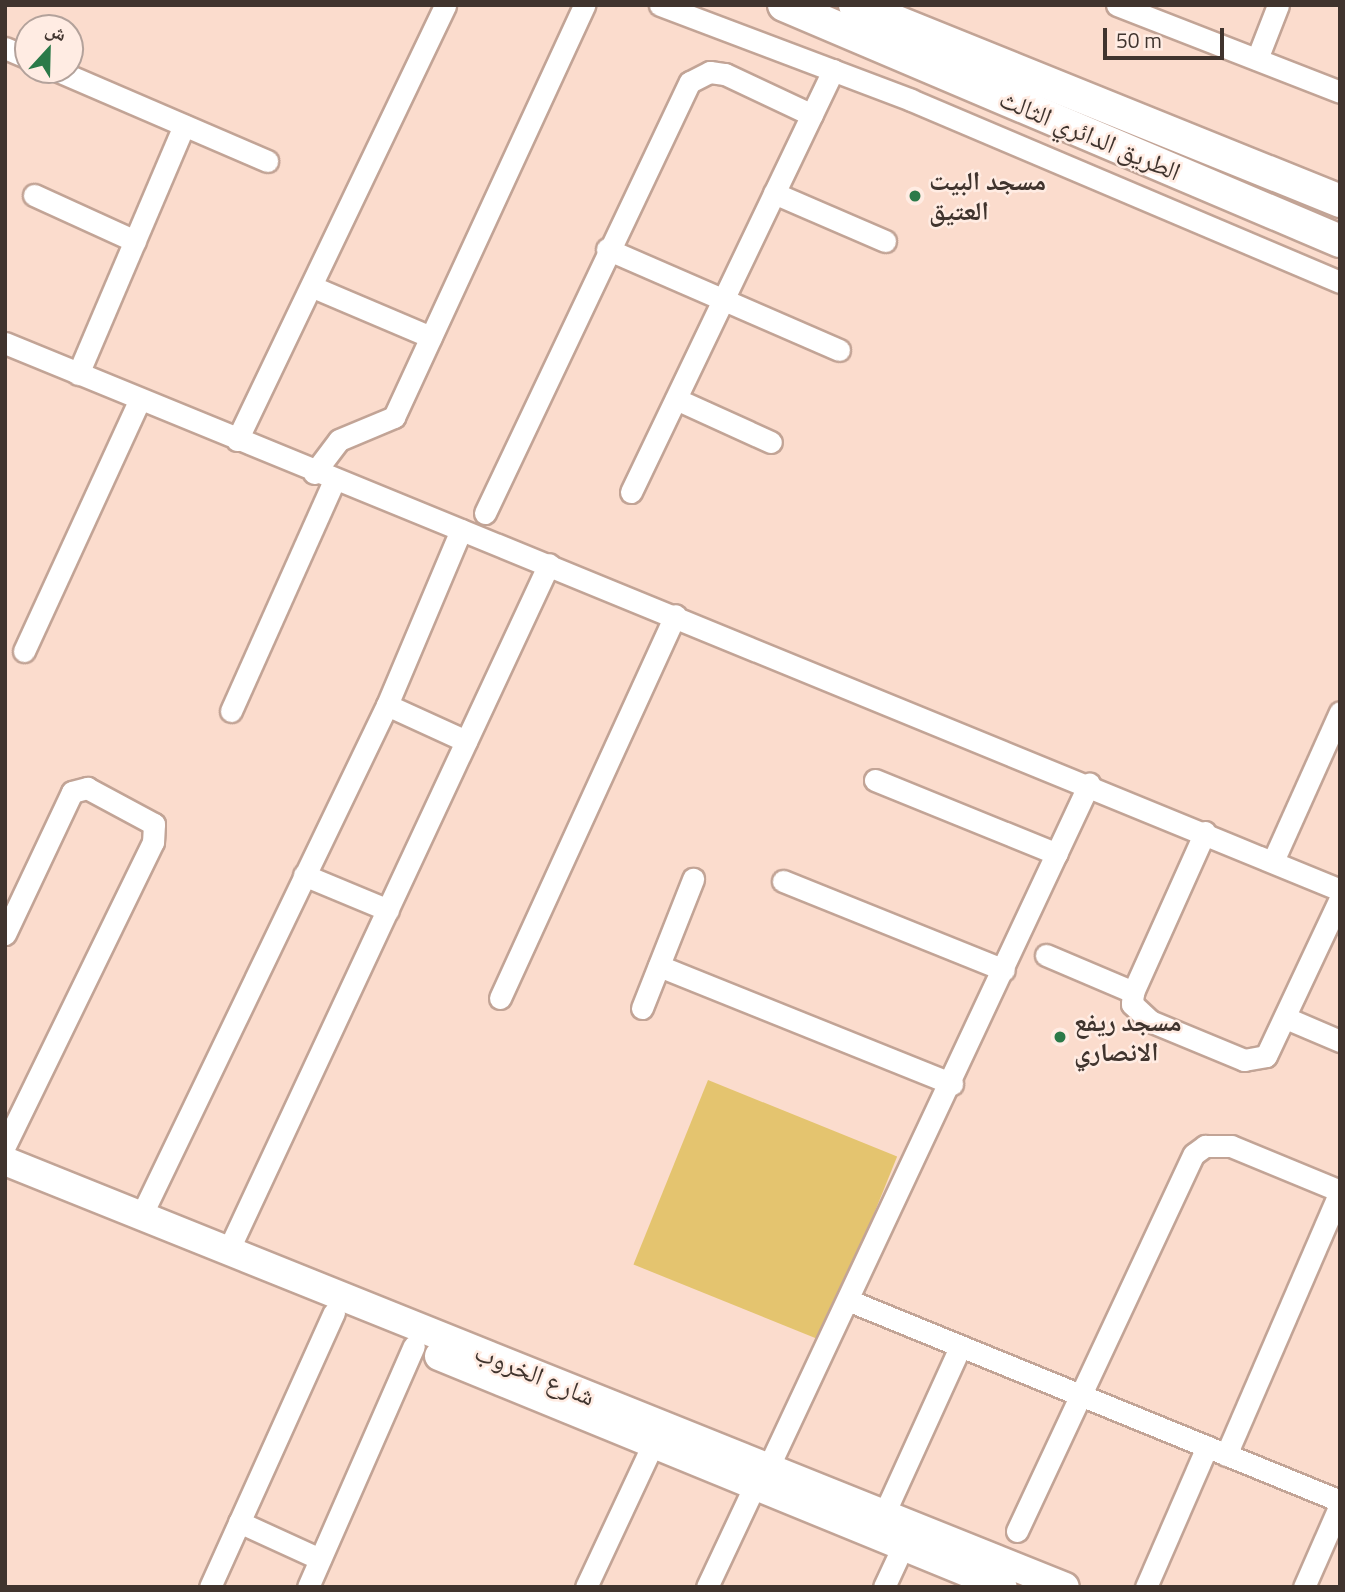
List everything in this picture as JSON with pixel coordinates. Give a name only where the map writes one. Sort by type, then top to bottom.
[{"type":"highway","points":[[784,5],[848,17]]},
{"type":"highway","name":"الطريق الدائري الثالث","points":[[848,17],[1340,201]]},
{"type":"highway","name":"الطريق الدائري الثالث","points":[[848,17],[1340,241]]},
{"type":"main road","points":[[771,5],[848,17]]},
{"type":"main road","name":"شارع الخروب","points":[[5,1161],[228,1251],[762,1477],[903,1546],[1003,1587]]},
{"type":"main road","name":"شارع الخروب","points":[[5,1179],[653,1444],[884,1514],[1065,1587]]},
{"type":"street","points":[[237,440],[313,287],[445,5]]},
{"type":"street","points":[[231,711],[339,440],[390,422],[584,5]]},
{"type":"street","points":[[660,5],[833,70],[1340,282]]},
{"type":"street","points":[[1117,5],[1143,10],[1340,92]]},
{"type":"street","points":[[1257,59],[1278,5]]},
{"type":"street","points":[[631,492],[833,70]]},
{"type":"street","points":[[485,513],[607,249],[696,78],[725,74],[812,115]]},
{"type":"street","points":[[84,82],[267,161]]},
{"type":"street","points":[[78,374],[184,126]]},
{"type":"street","points":[[774,193],[885,241]]},
{"type":"street","points":[[34,195],[135,241]]},
{"type":"street","points":[[607,249],[839,350]]},
{"type":"street","points":[[313,287],[431,337]]},
{"type":"street","points":[[5,343],[324,477],[675,615],[1340,890]]},
{"type":"street","points":[[24,651],[140,399]]},
{"type":"street","points":[[676,399],[771,442]]},
{"type":"street","points":[[141,1216],[387,705],[461,530]]},
{"type":"street","points":[[228,1251],[549,564]]},
{"type":"street","points":[[500,998],[675,615]]},
{"type":"street","points":[[387,705],[466,741]]},
{"type":"street","points":[[1273,861],[1334,740],[1340,712]]},
{"type":"street","points":[[874,780],[1057,854]]},
{"type":"street","points":[[707,1587],[850,1301],[1089,784]]},
{"type":"street","points":[[5,934],[72,792],[87,788],[154,824],[148,852],[5,1146]]},
{"type":"street","points":[[1205,832],[1133,992],[1139,1015],[1244,1060],[1266,1056],[1340,899]]},
{"type":"street","points":[[304,875],[388,910]]},
{"type":"street","points":[[642,1008],[693,878]]},
{"type":"street","points":[[783,881],[1003,970]]},
{"type":"street","points":[[1046,955],[1133,992]]},
{"type":"street","points":[[659,966],[952,1084]]},
{"type":"street","points":[[1286,1018],[1340,1041]]},
{"type":"street","points":[[1017,1531],[1194,1154],[1205,1146],[1231,1146],[1340,1192],[1217,1451],[1146,1587]]},
{"type":"street","points":[[850,1301],[1340,1503],[1304,1587]]},
{"type":"street","points":[[210,1587],[334,1313]]},
{"type":"street","points":[[308,1587],[414,1346]]},
{"type":"street","points":[[884,1514],[960,1347]]},
{"type":"street","points":[[586,1587],[653,1444]]},
{"type":"street","points":[[239,1522],[320,1559]]},
{"type":"street","points":[[884,1587],[903,1546]]},
{"type":"shaded area","points":[[708,1080],[897,1156],[823,1341],[633,1265]]},
{"type":"place","name":"مسجد البيت العتيق","points":[[915,196]]},
{"type":"place","name":"مسجد ريفع الانصاري","points":[[1060,1037]]}]
